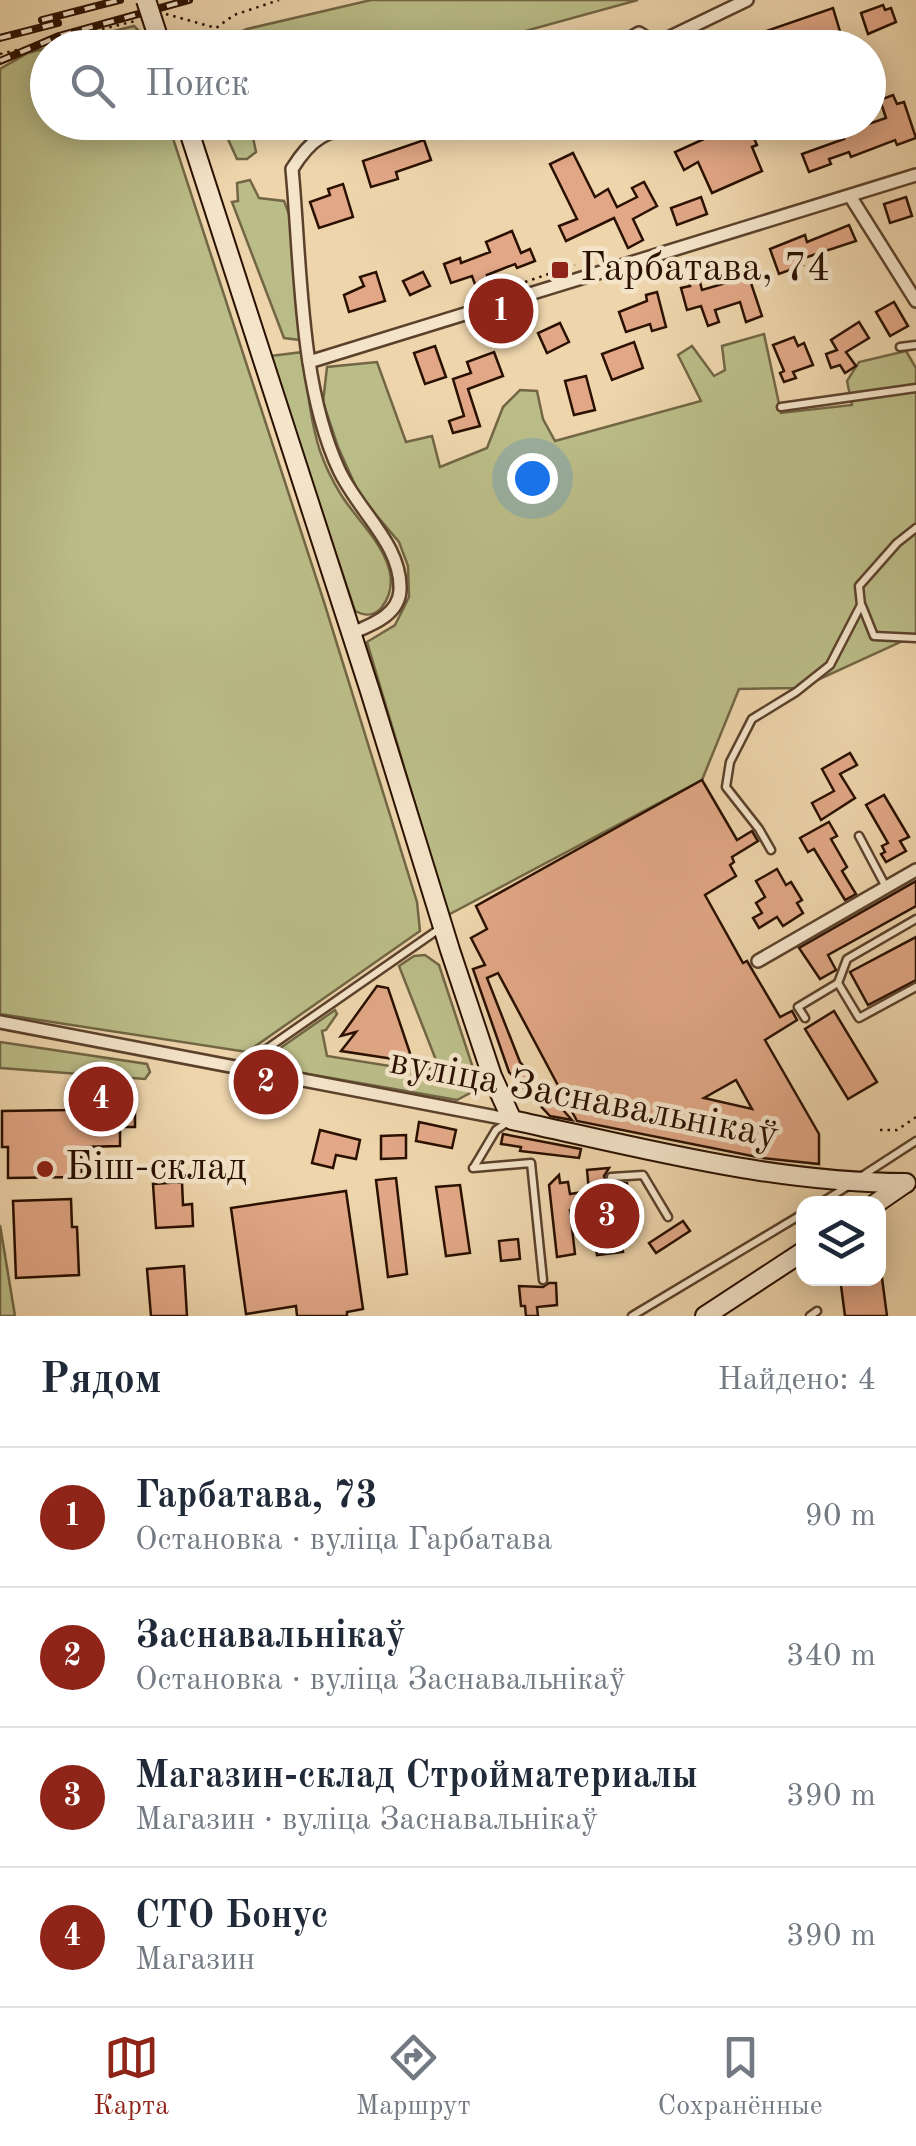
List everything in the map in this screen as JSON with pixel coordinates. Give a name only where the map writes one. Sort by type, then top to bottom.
[{"type":"main road","points":[[146,0],[156,30]]},
{"type":"main road","points":[[192,140],[443,927],[492,1076],[512,1120]]},
{"type":"main road","name":"вуліца Заснавальнікаў","points":[[512,1120],[745,1170],[852,1183],[911,1180]]},
{"type":"main road","points":[[886,1197],[911,1180]]},
{"type":"main road","points":[[705,1316],[796,1256]]},
{"type":"street","points":[[685,30],[747,0]]},
{"type":"street","points":[[313,140],[292,169],[318,410],[353,499],[382,535],[400,570],[400,596],[388,615],[352,633]]},
{"type":"street","points":[[310,362],[916,175]]},
{"type":"street","points":[[850,196],[916,301]]},
{"type":"street","points":[[758,961],[916,870]]},
{"type":"street","name":"вуліца Заснавальнікаў","points":[[0,1022],[512,1120]]},
{"type":"lane","points":[[900,347],[916,345]]},
{"type":"lane","points":[[781,407],[916,388]]},
{"type":"lane","points":[[916,528],[897,543],[859,586],[874,636],[916,638]]},
{"type":"lane","points":[[771,850],[726,787],[730,762],[752,719],[830,666],[862,605]]},
{"type":"lane","points":[[859,836],[887,888]]},
{"type":"lane","points":[[804,1018],[798,1008],[838,983],[847,959],[916,919]]},
{"type":"lane","points":[[239,1068],[443,927]]},
{"type":"lane","points":[[838,983],[859,1018],[916,987]]},
{"type":"lane","points":[[512,1120],[496,1130],[473,1168],[530,1163],[543,1280]]},
{"type":"lane","points":[[832,1196],[916,1141]]},
{"type":"lane","points":[[611,1177],[642,1175],[668,1217]]},
{"type":"lane","points":[[632,1316],[796,1218]]},
{"type":"path","points":[[0,54],[30,47]]},
{"type":"path","points":[[547,274],[575,265]]},
{"type":"path","points":[[880,1130],[897,1130],[916,1117]]},
{"type":"green space","points":[[371,0],[638,0],[529,30],[247,29]]},
{"type":"green space","points":[[28,53],[30,140],[174,140],[417,902],[420,931],[247,1052],[0,1014],[0,69]]},
{"type":"green space","points":[[228,140],[254,140],[256,152],[247,159],[237,159]]},
{"type":"green space","points":[[250,180],[259,198],[284,201],[294,227],[305,334],[299,340],[284,338],[232,202],[238,201],[237,183]]},
{"type":"green space","points":[[764,334],[781,413],[852,405],[847,381],[859,362],[906,351],[916,368],[916,635],[800,688],[739,689],[702,780],[448,915],[367,642],[395,625],[409,597],[408,566],[399,542],[360,496],[338,447],[323,402],[327,367],[377,362],[406,442],[432,436],[440,467],[487,448],[503,407],[520,390],[537,391],[543,419],[555,441],[701,401],[678,355],[692,346],[714,376],[725,370],[722,346]]},
{"type":"green space","points":[[303,352],[311,415],[322,456],[340,493],[387,562],[390,592],[373,614],[355,611],[270,356]]},
{"type":"green space","points":[[425,955],[439,965],[476,1077],[472,1092],[457,1100],[268,1067],[266,1058],[335,1010],[337,1014],[322,1031],[327,1056],[427,1072],[436,1060],[399,966],[414,956]]},
{"type":"green space","points":[[0,1042],[147,1064],[150,1072],[145,1079],[0,1068]]},
{"type":"green space","points":[[0,1225],[15,1316],[0,1316]]},
{"type":"building","points":[[883,5],[885,10],[891,8],[896,22],[867,30],[861,13]]},
{"type":"building","points":[[833,8],[840,30],[769,30]]},
{"type":"building","points":[[893,95],[897,104],[904,102],[916,138],[897,145],[895,140],[851,157],[849,152],[809,172],[802,154],[841,140],[886,140],[886,98]]},
{"type":"building","points":[[424,140],[431,160],[396,172],[398,179],[371,187],[363,161]]},
{"type":"building","points":[[702,140],[755,140],[757,145],[752,147],[762,171],[712,193],[698,162],[684,170],[675,152]]},
{"type":"building","points":[[573,153],[595,197],[608,189],[617,207],[637,197],[632,188],[644,182],[657,206],[633,219],[643,240],[628,248],[614,218],[566,241],[559,226],[577,219],[550,164]]},
{"type":"building","points":[[343,184],[353,217],[319,228],[310,202],[330,195],[328,189]]},
{"type":"building","points":[[701,197],[707,214],[677,225],[671,208]]},
{"type":"building","points":[[906,197],[912,216],[890,223],[884,204]]},
{"type":"building","points":[[849,225],[856,241],[801,259],[803,265],[779,274],[770,249],[805,235],[807,242]]},
{"type":"building","points":[[512,231],[521,253],[530,249],[535,261],[487,275],[490,282],[476,287],[472,276],[451,283],[444,264],[460,258],[461,263],[490,252],[486,242]]},
{"type":"building","points":[[746,268],[762,316],[746,322],[740,302],[715,310],[719,322],[708,326],[701,306],[687,310],[681,288],[690,286],[688,280],[699,278],[702,290],[733,281],[731,273]]},
{"type":"building","points":[[376,272],[385,301],[349,312],[344,295],[364,286],[360,277]]},
{"type":"building","points":[[423,272],[430,286],[410,295],[403,281]]},
{"type":"building","points":[[657,292],[666,327],[652,331],[650,324],[626,332],[619,312],[647,301],[646,295]]},
{"type":"building","points":[[894,302],[908,326],[890,336],[876,312]]},
{"type":"building","points":[[859,322],[869,338],[846,352],[856,366],[845,373],[840,365],[831,368],[826,354],[837,350],[831,340]]},
{"type":"building","points":[[560,323],[569,342],[547,353],[538,333]]},
{"type":"building","points":[[794,337],[798,346],[804,343],[813,365],[793,372],[796,378],[784,382],[780,373],[784,371],[773,345]]},
{"type":"building","points":[[634,342],[643,368],[612,380],[602,354]]},
{"type":"building","points":[[435,346],[446,377],[425,384],[414,353]]},
{"type":"building","points":[[494,352],[503,376],[468,389],[480,426],[453,433],[449,421],[464,416],[453,379],[471,373],[467,362]]},
{"type":"building","points":[[586,376],[595,410],[574,415],[565,381]]},
{"type":"building","points":[[850,753],[857,765],[840,774],[855,798],[821,820],[812,803],[834,791],[822,769]]},
{"type":"building","points":[[702,780],[737,840],[752,831],[758,841],[732,857],[734,862],[730,865],[736,876],[705,895],[743,963],[747,961],[780,1017],[792,1011],[797,1020],[765,1040],[819,1134],[819,1164],[762,1158],[577,1121],[498,973],[487,978],[520,1062],[572,1120],[550,1116],[509,1072],[473,969],[485,965],[471,938],[487,929],[476,906]],"holes":[[[736,1080],[752,1109],[704,1098]]]},
{"type":"building","points":[[884,795],[909,837],[900,841],[906,851],[886,862],[881,854],[885,852],[882,846],[888,843],[866,805]]},
{"type":"building","points":[[829,822],[837,836],[831,839],[847,867],[842,871],[856,894],[845,900],[814,849],[808,852],[800,838]]},
{"type":"building","points":[[777,869],[786,885],[791,882],[802,900],[797,903],[803,913],[783,926],[777,917],[759,928],[753,918],[762,913],[756,903],[765,897],[756,881]]},
{"type":"building","points":[[916,881],[916,906],[828,955],[836,970],[820,979],[799,948]]},
{"type":"building","points":[[916,937],[916,980],[868,1005],[850,972]]},
{"type":"building","points":[[377,986],[388,988],[413,1062],[341,1051],[356,1032],[341,1036]]},
{"type":"building","points":[[834,1011],[877,1082],[848,1099],[805,1029]]},
{"type":"building","points":[[67,1086],[135,1087],[135,1127],[120,1127],[120,1146],[81,1147],[82,1177],[8,1178],[8,1147],[2,1147],[2,1111],[67,1110]]},
{"type":"building","points":[[419,1122],[456,1130],[452,1148],[416,1141]]},
{"type":"building","points":[[320,1130],[360,1140],[356,1159],[336,1155],[333,1168],[312,1163]]},
{"type":"building","points":[[503,1134],[581,1149],[579,1158],[520,1151],[521,1147],[501,1144]]},
{"type":"building","points":[[406,1135],[406,1158],[381,1159],[381,1136]]},
{"type":"building","points":[[609,1168],[604,1176],[607,1183],[627,1183],[630,1213],[619,1214],[623,1252],[597,1255],[591,1207],[570,1210],[575,1254],[557,1257],[549,1185],[559,1175],[560,1183],[568,1182],[570,1194],[589,1191],[587,1170]]},
{"type":"building","points":[[396,1178],[407,1274],[388,1277],[376,1180]]},
{"type":"building","points":[[182,1182],[183,1205],[192,1204],[193,1226],[156,1228],[153,1184]]},
{"type":"building","points":[[460,1185],[470,1253],[446,1256],[436,1187]]},
{"type":"building","points":[[346,1191],[363,1309],[347,1312],[347,1316],[297,1316],[296,1306],[246,1314],[231,1208]]},
{"type":"building","points":[[71,1199],[72,1227],[77,1227],[79,1275],[16,1278],[13,1201]]},
{"type":"building","points":[[683,1221],[690,1231],[656,1253],[649,1243]]},
{"type":"building","points":[[518,1239],[520,1259],[501,1261],[499,1241]]},
{"type":"building","points":[[184,1266],[187,1316],[151,1316],[147,1269]]},
{"type":"building","points":[[556,1283],[557,1305],[537,1307],[538,1316],[526,1316],[519,1286],[543,1287]]},
{"type":"building","points":[[841,1286],[883,1286],[887,1316],[845,1316]]},
{"type":"railway","points":[[42,20],[120,0]]},
{"type":"railway","points":[[81,30],[189,0]]},
{"type":"railway","points":[[31,30],[58,23]]},
{"type":"railway","points":[[0,38],[30,30]]},
{"type":"railway","points":[[0,61],[30,48]]},
{"type":"place","name":"Гарбатава, 74","points":[[560,270]]},
{"type":"place","name":"Гарбатава, 73","points":[[501,311]]},
{"type":"place","name":"Заснавальнікаў","points":[[266,1082]]},
{"type":"place","name":"СТО Бонус","points":[[101,1099]]},
{"type":"place","name":"Біш-склад","points":[[45,1169]]},
{"type":"place","name":"Магазин-склад Стройматериалы","points":[[607,1216]]}]
